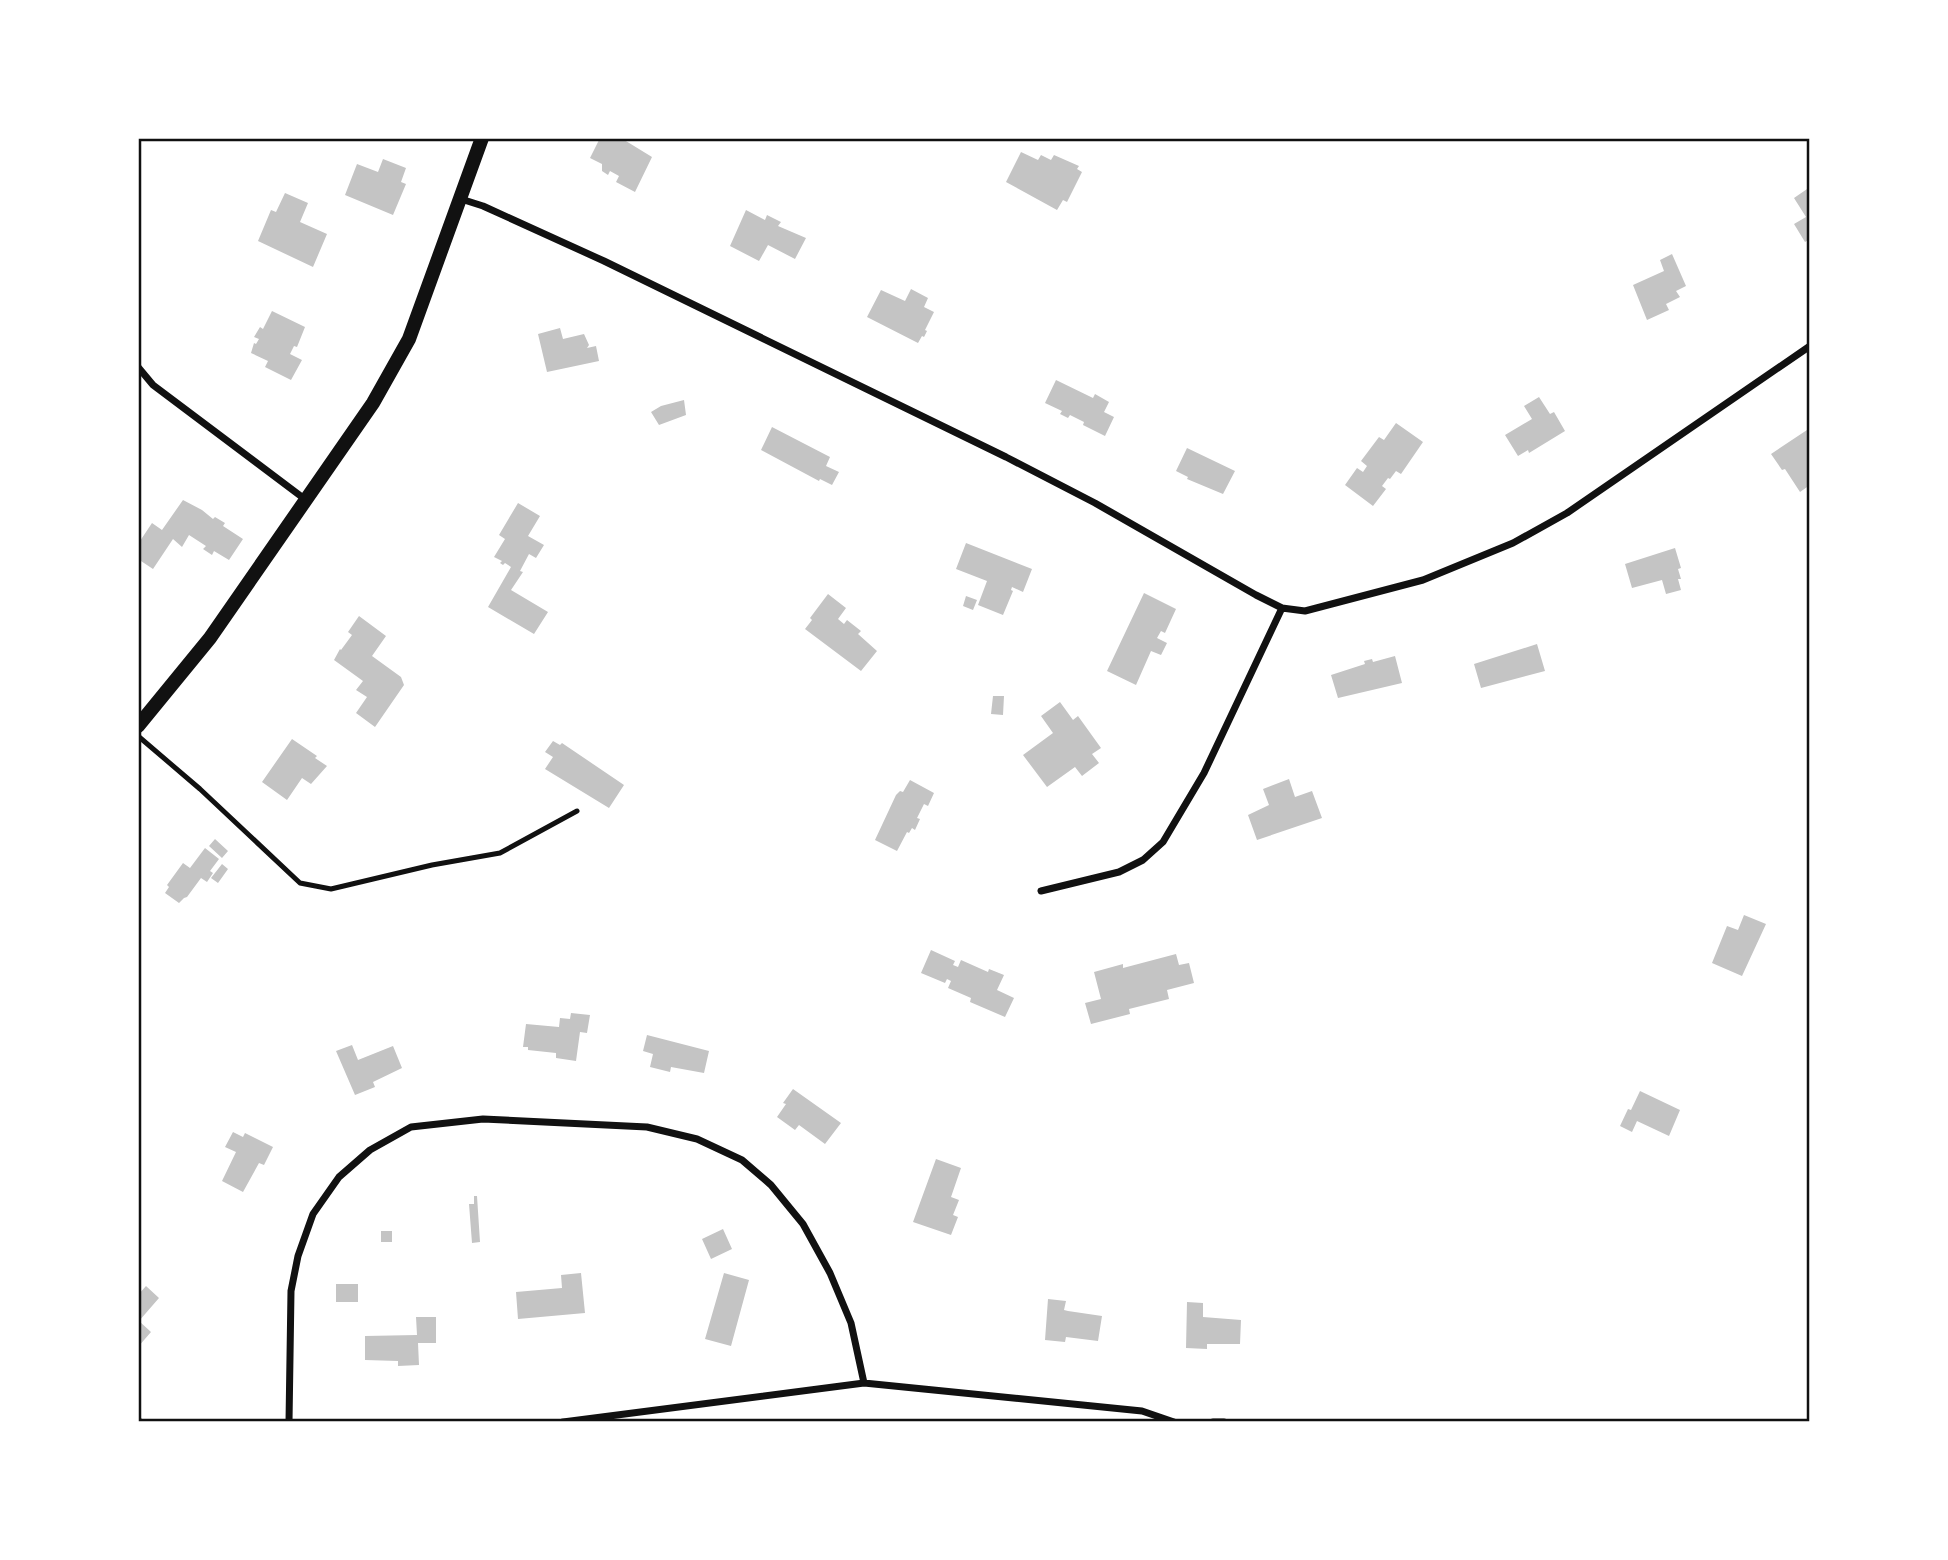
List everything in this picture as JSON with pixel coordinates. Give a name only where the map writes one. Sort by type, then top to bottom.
[{"type":"main road","points":[[138,726],[210,638],[373,403],[409,339],[482,138]]},
{"type":"street","points":[[461,200],[483,206],[604,261],[1006,457],[1095,503],[1282,608],[1305,611],[1423,580],[1513,543],[1567,513],[1810,346]]},
{"type":"street","points":[[138,367],[153,385],[307,501]]},
{"type":"street","points":[[1041,891],[1119,872],[1143,860],[1163,842],[1204,773],[1282,608]]},
{"type":"street","points":[[289,1422],[291,1291],[298,1256],[313,1214],[339,1177],[370,1150],[411,1127],[483,1118],[647,1127],[697,1139],[742,1160],[771,1185],[803,1224],[830,1273],[851,1323],[864,1383]]},
{"type":"street","points":[[563,1422],[864,1383],[1142,1411],[1174,1422]]},
{"type":"street","points":[[1213,1422],[1224,1422]]},
{"type":"lane","points":[[138,736],[200,789],[300,884],[331,889],[432,865],[500,853],[577,811]]},
{"type":"building","points":[[600,138],[621,138],[652,157],[635,192],[616,182],[619,176],[610,171],[608,175],[602,171],[602,164],[590,158]]},
{"type":"building","points":[[1021,152],[1038,160],[1041,155],[1051,160],[1054,155],[1079,166],[1077,169],[1082,172],[1067,202],[1063,200],[1057,210],[1006,182]]},
{"type":"building","points":[[383,159],[406,168],[401,182],[406,184],[393,215],[345,195],[357,164],[378,172]]},
{"type":"building","points":[[1810,187],[1810,239],[1805,242],[1794,224],[1806,217],[1794,198]]},
{"type":"building","points":[[285,193],[308,203],[300,222],[327,234],[313,267],[258,241],[271,210],[276,212]]},
{"type":"building","points":[[746,210],[765,220],[767,215],[781,222],[778,226],[806,238],[795,259],[768,245],[759,261],[730,246]]},
{"type":"building","points":[[1672,254],[1686,286],[1676,291],[1680,297],[1666,304],[1669,310],[1647,320],[1633,285],[1664,271],[1660,260]]},
{"type":"building","points":[[911,289],[928,298],[924,307],[934,312],[924,337],[922,336],[918,343],[867,317],[881,290],[905,301]]},
{"type":"building","points":[[272,311],[305,327],[297,347],[294,346],[290,354],[302,360],[291,380],[265,367],[268,361],[251,353],[254,343],[259,339],[254,337],[260,327],[263,329]]},
{"type":"building","points":[[560,328],[563,339],[584,334],[589,345],[587,348],[596,346],[599,361],[547,372],[538,334]]},
{"type":"building","points":[[1056,380],[1093,398],[1095,394],[1109,402],[1104,412],[1114,417],[1105,436],[1070,415],[1068,418],[1060,414],[1062,411],[1045,403]]},
{"type":"building","points":[[1539,397],[1550,414],[1554,412],[1565,431],[1529,453],[1528,450],[1518,456],[1505,435],[1532,419],[1524,406]]},
{"type":"building","points":[[684,400],[686,415],[659,425],[651,412],[661,406]]},
{"type":"building","points":[[1396,423],[1423,442],[1401,474],[1396,471],[1388,478],[1382,486],[1386,489],[1373,506],[1345,485],[1357,468],[1363,472],[1367,466],[1361,461],[1379,437],[1384,440]]},
{"type":"building","points":[[772,427],[830,457],[826,466],[839,472],[832,485],[820,479],[819,481],[761,450]]},
{"type":"building","points":[[1810,428],[1810,485],[1800,492],[1771,454]]},
{"type":"building","points":[[1187,448],[1235,471],[1223,494],[1187,479],[1188,477],[1176,471]]},
{"type":"building","points":[[183,500],[213,519],[215,517],[225,523],[223,526],[243,539],[229,560],[214,551],[212,555],[203,549],[206,546],[189,535],[182,547],[173,539],[153,569],[138,559],[138,544],[152,523],[162,530]]},
{"type":"building","points":[[518,503],[540,516],[528,536],[544,545],[536,558],[529,554],[520,571],[523,572],[511,590],[548,612],[534,634],[488,607],[511,567],[505,563],[503,565],[500,563],[502,561],[494,557],[505,539],[499,535]]},
{"type":"building","points":[[966,543],[1032,569],[1023,592],[1012,587],[1013,591],[1003,615],[978,605],[987,581],[956,569]]},
{"type":"building","points":[[1675,548],[1681,568],[1678,569],[1681,579],[1678,579],[1681,590],[1666,594],[1662,580],[1632,588],[1625,564]]},
{"type":"building","points":[[1144,593],[1176,609],[1165,633],[1161,631],[1157,638],[1167,643],[1161,655],[1151,651],[1136,685],[1107,671]]},
{"type":"building","points":[[828,594],[846,608],[838,619],[844,624],[847,620],[861,631],[858,634],[877,651],[861,671],[805,629]]},
{"type":"building","points":[[966,596],[977,600],[973,610],[963,606]]},
{"type":"building","points":[[359,616],[386,636],[372,656],[401,677],[404,685],[375,727],[356,713],[367,697],[356,690],[363,681],[334,660],[352,635],[348,632]]},
{"type":"building","points":[[1537,644],[1545,671],[1481,688],[1474,664]]},
{"type":"building","points":[[1395,656],[1402,683],[1338,698],[1331,675],[1365,664],[1364,661],[1372,659],[1373,662]]},
{"type":"building","points":[[993,696],[1004,696],[1003,715],[991,714]]},
{"type":"building","points":[[1060,702],[1073,720],[1078,716],[1101,748],[1092,754],[1099,763],[1082,776],[1075,767],[1047,787],[1023,755],[1053,733],[1041,716]]},
{"type":"building","points":[[292,739],[327,766],[311,784],[302,778],[287,800],[262,782]]},
{"type":"building","points":[[553,741],[560,745],[562,743],[624,785],[609,808],[545,769],[553,757],[545,752]]},
{"type":"building","points":[[1289,779],[1295,797],[1312,791],[1322,818],[1257,840],[1248,815],[1269,805],[1263,789]]},
{"type":"building","points":[[910,780],[934,793],[928,806],[924,804],[915,830],[912,828],[907,832],[897,851],[875,840],[896,795],[900,791],[903,792]]},
{"type":"building","points":[[215,839],[228,851],[222,858],[209,846]]},
{"type":"building","points":[[205,848],[219,859],[210,871],[213,873],[207,882],[201,878],[179,903],[165,893],[169,887],[167,885],[183,863],[190,868]]},
{"type":"building","points":[[222,864],[228,869],[218,883],[211,878]]},
{"type":"building","points":[[1744,915],[1766,924],[1742,976],[1712,963],[1727,926],[1738,930]]},
{"type":"building","points":[[931,950],[955,961],[953,965],[958,967],[961,960],[988,972],[989,969],[1004,975],[997,990],[1014,998],[1005,1017],[970,1002],[971,998],[948,988],[951,981],[947,979],[945,983],[921,973]]},
{"type":"building","points":[[1176,954],[1179,965],[1189,963],[1194,983],[1167,990],[1169,999],[1129,1009],[1130,1014],[1091,1024],[1085,1003],[1101,999],[1094,972],[1123,964],[1123,968]]},
{"type":"building","points":[[571,1013],[590,1015],[587,1033],[580,1032],[576,1061],[556,1058],[556,1053],[523,1047],[526,1024],[559,1027],[560,1018],[570,1019]]},
{"type":"building","points":[[647,1035],[709,1051],[704,1073],[671,1067],[670,1072],[650,1067],[653,1054],[643,1051]]},
{"type":"building","points":[[352,1045],[358,1060],[393,1046],[402,1068],[373,1082],[375,1087],[355,1095],[336,1051]]},
{"type":"building","points":[[793,1089],[841,1123],[825,1144],[799,1125],[795,1130],[777,1117]]},
{"type":"building","points":[[1640,1091],[1680,1110],[1669,1136],[1637,1121],[1632,1132],[1620,1126]]},
{"type":"building","points":[[233,1132],[243,1137],[245,1133],[273,1147],[264,1165],[259,1163],[243,1192],[222,1181],[236,1152],[225,1147]]},
{"type":"building","points":[[936,1159],[961,1168],[951,1197],[959,1200],[953,1215],[958,1217],[951,1235],[913,1222]]},
{"type":"building","points":[[474,1196],[477,1196],[480,1242],[472,1243],[469,1204],[474,1204]]},
{"type":"building","points":[[723,1229],[732,1249],[711,1259],[702,1239]]},
{"type":"building","points":[[381,1231],[392,1231],[392,1242],[381,1242]]},
{"type":"building","points":[[581,1273],[585,1313],[518,1319],[516,1292],[562,1288],[561,1275]]},
{"type":"building","points":[[724,1273],[749,1280],[731,1346],[705,1339]]},
{"type":"building","points":[[336,1284],[358,1284],[358,1302],[336,1302]]},
{"type":"building","points":[[146,1286],[159,1298],[139,1321],[151,1332],[138,1347],[138,1295]]},
{"type":"building","points":[[1048,1299],[1066,1301],[1064,1310],[1102,1316],[1098,1341],[1066,1337],[1065,1342],[1045,1340]]},
{"type":"building","points":[[1187,1302],[1203,1303],[1203,1317],[1241,1320],[1240,1344],[1207,1344],[1207,1349],[1186,1348]]},
{"type":"building","points":[[416,1317],[436,1317],[436,1343],[418,1343],[419,1365],[398,1366],[398,1361],[365,1360],[365,1336],[417,1335]]}]
